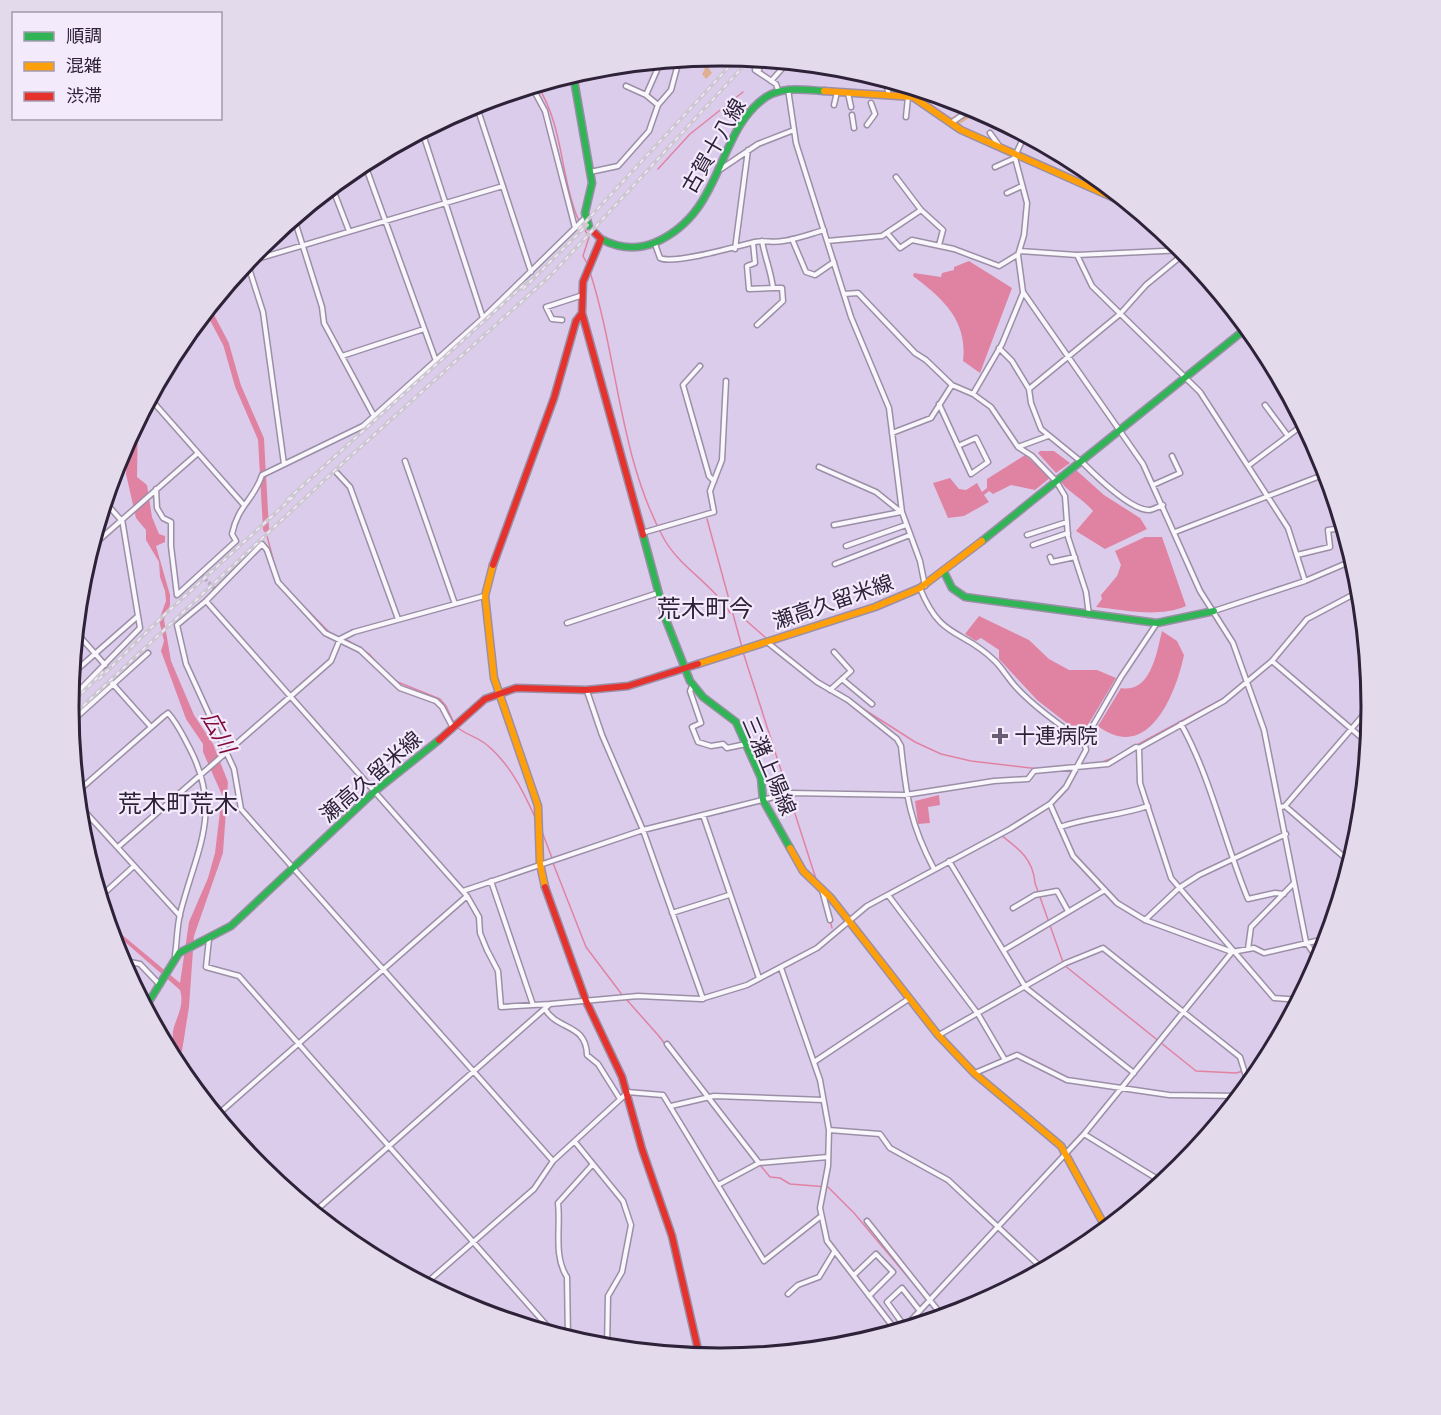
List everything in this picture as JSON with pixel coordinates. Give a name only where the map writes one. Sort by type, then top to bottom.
[{"type":"main road","points":[[574,83],[591,190],[585,210],[585,219],[589,226]]},
{"type":"main road","points":[[778,90],[908,96],[950,123],[1015,155],[1101,192]]},
{"type":"main road","name":"古賀十八線","points":[[601,239],[620,249],[655,244],[674,236],[687,224],[753,109],[768,93],[778,90]]},
{"type":"main road","points":[[595,233],[601,239]]},
{"type":"main road","name":"三潴上陽線","points":[[601,239],[584,274],[580,296],[582,313],[658,592],[684,667],[703,697],[732,717],[747,744],[761,778],[763,800],[803,871],[822,890],[938,1035],[974,1073],[1066,1153],[1103,1222]]},
{"type":"main road","points":[[582,313],[576,321],[554,398],[490,572],[485,596],[488,640],[497,693],[538,806],[540,864],[552,912],[586,1001],[618,1065],[627,1092],[642,1149],[672,1236],[697,1348]]},
{"type":"main road","name":"瀬高久留米線","points":[[177,956],[231,926],[374,792],[453,729],[485,699],[497,693],[531,687],[586,690],[628,686],[874,607],[922,587],[944,572],[1241,333]]},
{"type":"main road","points":[[944,572],[952,588],[965,597],[1089,615],[1157,622],[1214,611]]},
{"type":"main road","points":[[150,1000],[177,956]]},
{"type":"street","points":[[589,172],[618,166],[650,131],[658,105],[671,90],[677,67]]},
{"type":"street","points":[[771,81],[782,69]]},
{"type":"street","points":[[646,95],[657,70]]},
{"type":"street","points":[[758,72],[776,84],[778,90]]},
{"type":"street","points":[[626,86],[646,95],[658,105]]},
{"type":"street","points":[[887,88],[889,95]]},
{"type":"street","points":[[206,601],[467,896],[479,917],[480,933],[498,971],[501,1007],[638,996],[703,999],[724,994],[781,968],[817,948],[847,921],[888,895],[1050,804],[1066,787],[1086,750],[1084,741],[1016,687],[982,649],[940,624],[928,608],[922,587],[920,561],[902,512],[892,433],[884,393],[844,294],[827,241],[794,129],[788,89]]},
{"type":"street","points":[[834,105],[837,92]]},
{"type":"street","points":[[848,93],[851,107]]},
{"type":"street","points":[[536,94],[545,111],[575,228]]},
{"type":"street","points":[[906,117],[908,96]]},
{"type":"street","points":[[867,125],[875,114],[872,103]]},
{"type":"street","points":[[479,113],[531,272]]},
{"type":"street","points":[[950,123],[963,114]]},
{"type":"street","points":[[852,115],[854,128]]},
{"type":"street","points":[[720,169],[748,150],[794,129]]},
{"type":"street","points":[[990,133],[1000,147]]},
{"type":"street","points":[[425,138],[483,318]]},
{"type":"street","points":[[995,167],[1015,155],[1021,141]]},
{"type":"street","points":[[735,249],[748,150]]},
{"type":"street","points":[[973,394],[999,348],[1023,292],[1019,253],[1027,203],[1015,155]]},
{"type":"street","points":[[368,172],[436,361]]},
{"type":"street","points":[[896,177],[921,210],[943,230],[939,245]]},
{"type":"street","points":[[264,257],[503,186]]},
{"type":"street","points":[[1007,193],[1022,186]]},
{"type":"street","points":[[335,195],[349,231]]},
{"type":"street","points":[[827,241],[882,237],[921,210]]},
{"type":"street","points":[[154,491],[157,508],[163,518],[171,522],[171,546],[177,595],[236,541],[232,534],[243,504],[259,486],[262,475],[363,426],[483,318],[585,219]]},
{"type":"street","points":[[297,226],[322,307],[324,323],[374,416]]},
{"type":"street","points":[[655,244],[660,258],[672,261],[688,255],[735,249],[762,241],[792,239],[824,230]]},
{"type":"street","points":[[887,233],[900,248],[912,240],[939,245],[999,266],[1019,253],[1077,255],[1171,252]]},
{"type":"street","points":[[792,239],[806,272],[815,275],[834,262]]},
{"type":"street","points":[[762,241],[765,258],[771,271],[773,288]]},
{"type":"street","points":[[753,243],[755,263],[747,266],[749,290],[782,288],[783,301],[757,325]]},
{"type":"street","points":[[1077,255],[1092,286],[1200,392],[1288,528],[1305,581]]},
{"type":"street","points":[[1029,389],[1120,314],[1146,285],[1178,258]]},
{"type":"street","points":[[250,272],[263,312],[284,464]]},
{"type":"street","points":[[1023,292],[1119,430],[1153,485],[1200,591],[1233,643],[1264,730],[1283,807],[1294,883],[1306,942],[1313,953]]},
{"type":"street","points":[[844,294],[858,293],[915,353],[952,384],[973,394],[991,407],[1018,447],[1032,456],[1056,482],[1065,496],[1068,533],[1086,592],[1089,615]]},
{"type":"street","points":[[562,320],[552,319],[546,307],[580,296]]},
{"type":"street","points":[[342,356],[424,329]]},
{"type":"street","points":[[999,348],[1012,361],[1029,389],[1031,403],[1041,429],[1048,436],[1101,481],[1137,505],[1149,510],[1163,505]]},
{"type":"street","points":[[700,366],[683,385],[709,476],[714,481]]},
{"type":"street","points":[[642,533],[714,512],[710,491],[722,460],[726,381]]},
{"type":"street","points":[[892,433],[931,418],[952,384]]},
{"type":"street","points":[[939,404],[958,446],[971,474],[988,462],[976,438],[958,446]]},
{"type":"street","points":[[155,405],[243,504]]},
{"type":"street","points":[[1265,405],[1288,436]]},
{"type":"street","points":[[1248,466],[1298,428]]},
{"type":"street","points":[[1018,447],[1048,436]]},
{"type":"street","points":[[102,537],[198,453]]},
{"type":"street","points":[[1153,485],[1180,473],[1172,456]]},
{"type":"street","points":[[405,461],[455,604]]},
{"type":"street","points":[[819,467],[876,492],[902,512]]},
{"type":"street","points":[[337,473],[350,487],[398,620]]},
{"type":"street","points":[[1175,532],[1319,477]]},
{"type":"street","points":[[79,690],[140,628],[122,519],[111,508]]},
{"type":"street","points":[[834,525],[902,512]]},
{"type":"street","points":[[1027,535],[1067,522]]},
{"type":"street","points":[[846,546],[906,525]]},
{"type":"street","points":[[1296,555],[1330,547],[1328,530],[1336,529]]},
{"type":"street","points":[[1033,545],[1068,533]]},
{"type":"street","points":[[835,564],[910,535]]},
{"type":"street","points":[[453,729],[442,706],[436,701],[400,688],[360,650],[325,633],[278,582],[267,550],[262,544],[206,601],[177,625],[186,664],[234,769],[241,809],[553,1161]]},
{"type":"street","points":[[1050,556],[1052,562],[1076,557]]},
{"type":"street","points":[[1214,611],[1305,581],[1346,564]]},
{"type":"street","points":[[567,623],[658,592]]},
{"type":"street","points":[[463,891],[643,830],[790,793],[905,795],[1028,778],[1034,771],[1075,769],[1108,764],[1224,701],[1272,661],[1307,619],[1352,595]]},
{"type":"street","points":[[118,848],[331,661],[339,641],[354,632],[485,596]]},
{"type":"street","points":[[80,667],[138,615]]},
{"type":"street","points":[[1084,741],[1121,677],[1157,622]]},
{"type":"street","points":[[83,639],[105,664]]},
{"type":"street","points":[[766,641],[893,734],[901,746],[905,795],[918,840],[934,869]]},
{"type":"street","points":[[830,690],[851,671],[834,652]]},
{"type":"street","points":[[79,714],[148,653]]},
{"type":"street","points":[[1272,661],[1361,737]]},
{"type":"street","points":[[842,679],[872,704]]},
{"type":"street","points":[[112,683],[151,727]]},
{"type":"street","points":[[693,684],[690,691],[700,723],[692,728],[698,742],[711,746],[723,744],[728,748],[747,744]]},
{"type":"street","points":[[586,690],[602,735],[643,830],[703,999]]},
{"type":"street","points":[[84,786],[168,713],[176,722],[203,772],[206,798],[205,821],[199,853],[180,916],[177,956]]},
{"type":"street","points":[[1283,807],[1362,717]]},
{"type":"street","points":[[1181,724],[1200,758],[1232,860],[1248,899],[1275,893],[1284,894]]},
{"type":"street","points":[[1139,748],[1140,783],[1171,878],[1232,952],[1274,998],[1291,999]]},
{"type":"street","points":[[1050,804],[1073,856],[1117,903],[1145,920],[1232,952],[1248,949],[1264,953],[1318,940]]},
{"type":"street","points":[[1060,827],[1109,813],[1129,813],[1148,806]]},
{"type":"street","points":[[1283,807],[1344,857]]},
{"type":"street","points":[[88,815],[180,916]]},
{"type":"street","points":[[703,815],[759,978]]},
{"type":"street","points":[[1145,920],[1179,888],[1286,834]]},
{"type":"street","points":[[949,861],[1026,988],[1134,1073]]},
{"type":"street","points":[[106,891],[134,866]]},
{"type":"street","points":[[491,881],[533,1005]]},
{"type":"street","points":[[1248,949],[1251,927],[1294,883]]},
{"type":"street","points":[[822,890],[830,920]]},
{"type":"street","points":[[1004,950],[1105,890]]},
{"type":"street","points":[[1013,908],[1035,895],[1057,891],[1068,912]]},
{"type":"street","points":[[672,913],[729,895]]},
{"type":"street","points":[[888,895],[978,1014],[1005,1060]]},
{"type":"street","points":[[222,1111],[467,896]]},
{"type":"street","points":[[207,940],[206,967],[239,976],[546,1325]]},
{"type":"street","points":[[938,1035],[1026,988],[1066,963],[1103,948],[1240,1057],[1246,1075]]},
{"type":"street","points":[[913,1319],[1084,1134],[1232,952]]},
{"type":"street","points":[[132,962],[140,964],[160,985]]},
{"type":"street","points":[[781,968],[814,1062],[829,1130],[820,1217],[827,1240],[892,1326]]},
{"type":"street","points":[[814,1062],[908,1000]]},
{"type":"street","points":[[319,1207],[550,1004]]},
{"type":"street","points":[[546,1009],[548,1014],[576,1030],[582,1037],[587,1046],[587,1055],[598,1064],[620,1099]]},
{"type":"street","points":[[667,1044],[759,1162]]},
{"type":"street","points":[[974,1073],[1017,1055],[1067,1080],[1169,1095],[1231,1096]]},
{"type":"street","points":[[430,1279],[534,1190],[553,1161],[627,1092],[663,1095],[764,1261],[820,1217]]},
{"type":"street","points":[[670,1106],[707,1096],[823,1100]]},
{"type":"street","points":[[829,1130],[880,1134],[890,1148],[948,1180],[1038,1265]]},
{"type":"street","points":[[1084,1134],[1156,1178]]},
{"type":"street","points":[[575,1142],[623,1201],[631,1225],[622,1272],[608,1296],[607,1339]]},
{"type":"street","points":[[718,1185],[759,1162],[828,1157]]},
{"type":"street","points":[[568,1330],[567,1276],[562,1270],[558,1251],[558,1203],[593,1164]]},
{"type":"street","points":[[867,1221],[939,1311]]},
{"type":"street","points":[[788,1294],[798,1285],[819,1277],[834,1252]]},
{"type":"street","points":[[854,1275],[876,1254],[893,1272],[869,1296]]},
{"type":"street","points":[[900,1323],[887,1302],[902,1288],[921,1311]]},
{"type":"shaded area","points":[[702,66],[708,66],[712,73],[706,79],[702,74],[705,69]]},
{"type":"shaded area","points":[[960,113],[971,117],[958,125],[947,120]]},
{"type":"shaded area","points":[[969,261],[1012,288],[980,373],[963,361],[961,334],[951,311],[913,276],[914,273],[941,277],[942,273],[954,270],[954,267]]},
{"type":"shaded area","points":[[138,440],[137,477],[147,485],[152,517],[159,534],[165,536],[165,542],[156,546],[170,595],[170,605],[164,620],[171,661],[194,715],[213,744],[228,782],[223,853],[194,936],[189,1007],[180,1053],[173,1041],[173,1031],[181,1006],[180,990],[123,940],[120,933],[180,983],[189,922],[208,878],[215,853],[222,795],[203,752],[203,744],[186,719],[161,651],[164,641],[159,620],[166,601],[165,591],[160,577],[159,562],[146,540],[146,530],[136,518],[126,474],[126,466]]},
{"type":"shaded area","points":[[1054,451],[1070,463],[1056,473],[1038,453]]},
{"type":"shaded area","points":[[1025,455],[1051,477],[1035,490],[1011,485],[993,494],[989,491],[984,495],[989,502],[964,516],[948,518],[933,483],[950,478],[959,489],[966,490],[977,483],[982,492],[987,488],[987,479]]},
{"type":"shaded area","points":[[1076,470],[1104,495],[1140,518],[1147,529],[1105,549],[1076,531],[1093,511],[1061,482]]},
{"type":"shaded area","points":[[1145,537],[1162,537],[1186,606],[1164,612],[1096,607],[1102,599],[1101,595],[1117,576],[1121,565],[1115,551]]},
{"type":"shaded area","points":[[979,616],[1029,640],[1049,659],[1069,670],[1097,670],[1116,678],[1082,735],[1037,700],[999,659],[999,650],[981,638],[976,641],[965,634]]},
{"type":"shaded area","points":[[1162,631],[1177,641],[1184,655],[1174,688],[1157,719],[1145,731],[1131,736],[1116,735],[1098,726],[1121,688],[1131,688],[1146,678],[1155,659]]},
{"type":"shaded area","points":[[939,795],[940,805],[928,807],[930,823],[918,824],[915,801]]},
{"type":"waterway","points":[[541,92],[557,132],[576,214],[589,237],[583,256],[588,265]]},
{"type":"waterway","points":[[658,169],[690,134],[743,92]]},
{"type":"waterway","points":[[590,272],[628,440],[648,506],[669,547],[714,593],[730,613]]},
{"type":"waterway","points":[[212,317],[226,344],[238,386],[261,439],[266,529]]},
{"type":"waterway","points":[[707,519],[742,647]]},
{"type":"waterway","points":[[267,536],[276,570]]},
{"type":"waterway","points":[[283,585],[330,633]]},
{"type":"waterway","points":[[1296,629],[1305,618],[1314,613]]},
{"type":"waterway","points":[[742,617],[767,639]]},
{"type":"waterway","points":[[345,639],[369,654],[383,669]]},
{"type":"waterway","points":[[771,642],[815,678],[915,742],[941,754],[971,761],[1039,769]]},
{"type":"waterway","points":[[743,652],[816,879]]},
{"type":"waterway","points":[[1269,661],[1276,654]]},
{"type":"waterway","points":[[395,681],[440,699],[455,725]]},
{"type":"waterway","points":[[1135,746],[1224,698],[1237,687]]},
{"type":"waterway","points":[[458,728],[484,743],[503,761],[521,788],[535,817]]},
{"type":"waterway","points":[[1097,764],[1118,756]]},
{"type":"waterway","points":[[541,829],[552,858]]},
{"type":"waterway","points":[[1001,835],[1019,850],[1031,867],[1064,965],[1196,1071],[1236,1073],[1250,1069]]},
{"type":"waterway","points":[[553,863],[586,947],[623,996]]},
{"type":"waterway","points":[[830,920],[832,928]]},
{"type":"waterway","points":[[626,999],[658,1035],[728,1126]]},
{"type":"waterway","points":[[760,1165],[770,1177],[780,1178],[790,1184],[828,1187],[854,1213],[923,1295]]},
{"type":"waterway","points":[[930,1304],[935,1312]]},
{"type":"tunnel","points":[[200,574],[215,589]]},
{"type":"railway","points":[[579,229],[729,66]]},
{"type":"railway","points":[[79,710],[333,472],[552,274],[743,67]]},
{"type":"railway","points":[[523,289],[587,225]]},
{"type":"railway","points":[[287,500],[527,282]]},
{"type":"railway","points":[[99,679],[161,618],[294,496]]},
{"type":"railway","points":[[79,696],[103,672]]},
{"type":"traffic: fast","points":[[575,83],[592,183],[585,213],[589,226]]},
{"type":"traffic: fast","points":[[601,239],[620,246],[641,247],[654,243],[677,230],[694,212],[707,193],[737,130],[749,112],[766,97],[780,91],[824,91]]},
{"type":"traffic: fast","points":[[982,541],[1241,333]]},
{"type":"traffic: fast","points":[[643,535],[666,620],[690,681],[703,697],[736,722],[761,778],[763,800],[790,848]]},
{"type":"traffic: fast","points":[[944,572],[952,588],[965,597],[1157,623],[1214,611]]},
{"type":"traffic: fast","points":[[150,1000],[179,953],[231,926],[374,792],[439,740]]},
{"type":"traffic: slow","points":[[824,91],[913,97],[961,130],[1103,193]]},
{"type":"traffic: slow","points":[[698,664],[875,607],[920,588],[982,541]]},
{"type":"traffic: slow","points":[[493,565],[485,596],[494,678],[538,806],[540,864],[545,887]]},
{"type":"traffic: slow","points":[[790,848],[803,871],[831,898],[938,1035],[974,1073],[1061,1146],[1103,1222]]},
{"type":"traffic: jam","points":[[595,233],[601,239],[583,282],[582,313],[643,535]]},
{"type":"traffic: jam","points":[[493,565],[554,398],[576,321],[582,313]]},
{"type":"traffic: jam","points":[[439,740],[485,699],[516,688],[586,690],[628,686],[698,664]]},
{"type":"traffic: jam","points":[[545,887],[586,1001],[622,1077],[642,1149],[672,1236],[698,1348]]},
{"type":"place","name":"十連病院","points":[[1000,736]]},
{"type":"district","name":"荒木町今","points":[[705,609]]},
{"type":"district","name":"荒木町荒木","points":[[178,804]]},
{"type":"water label","name":"広川","points":[[219,732]]}]
